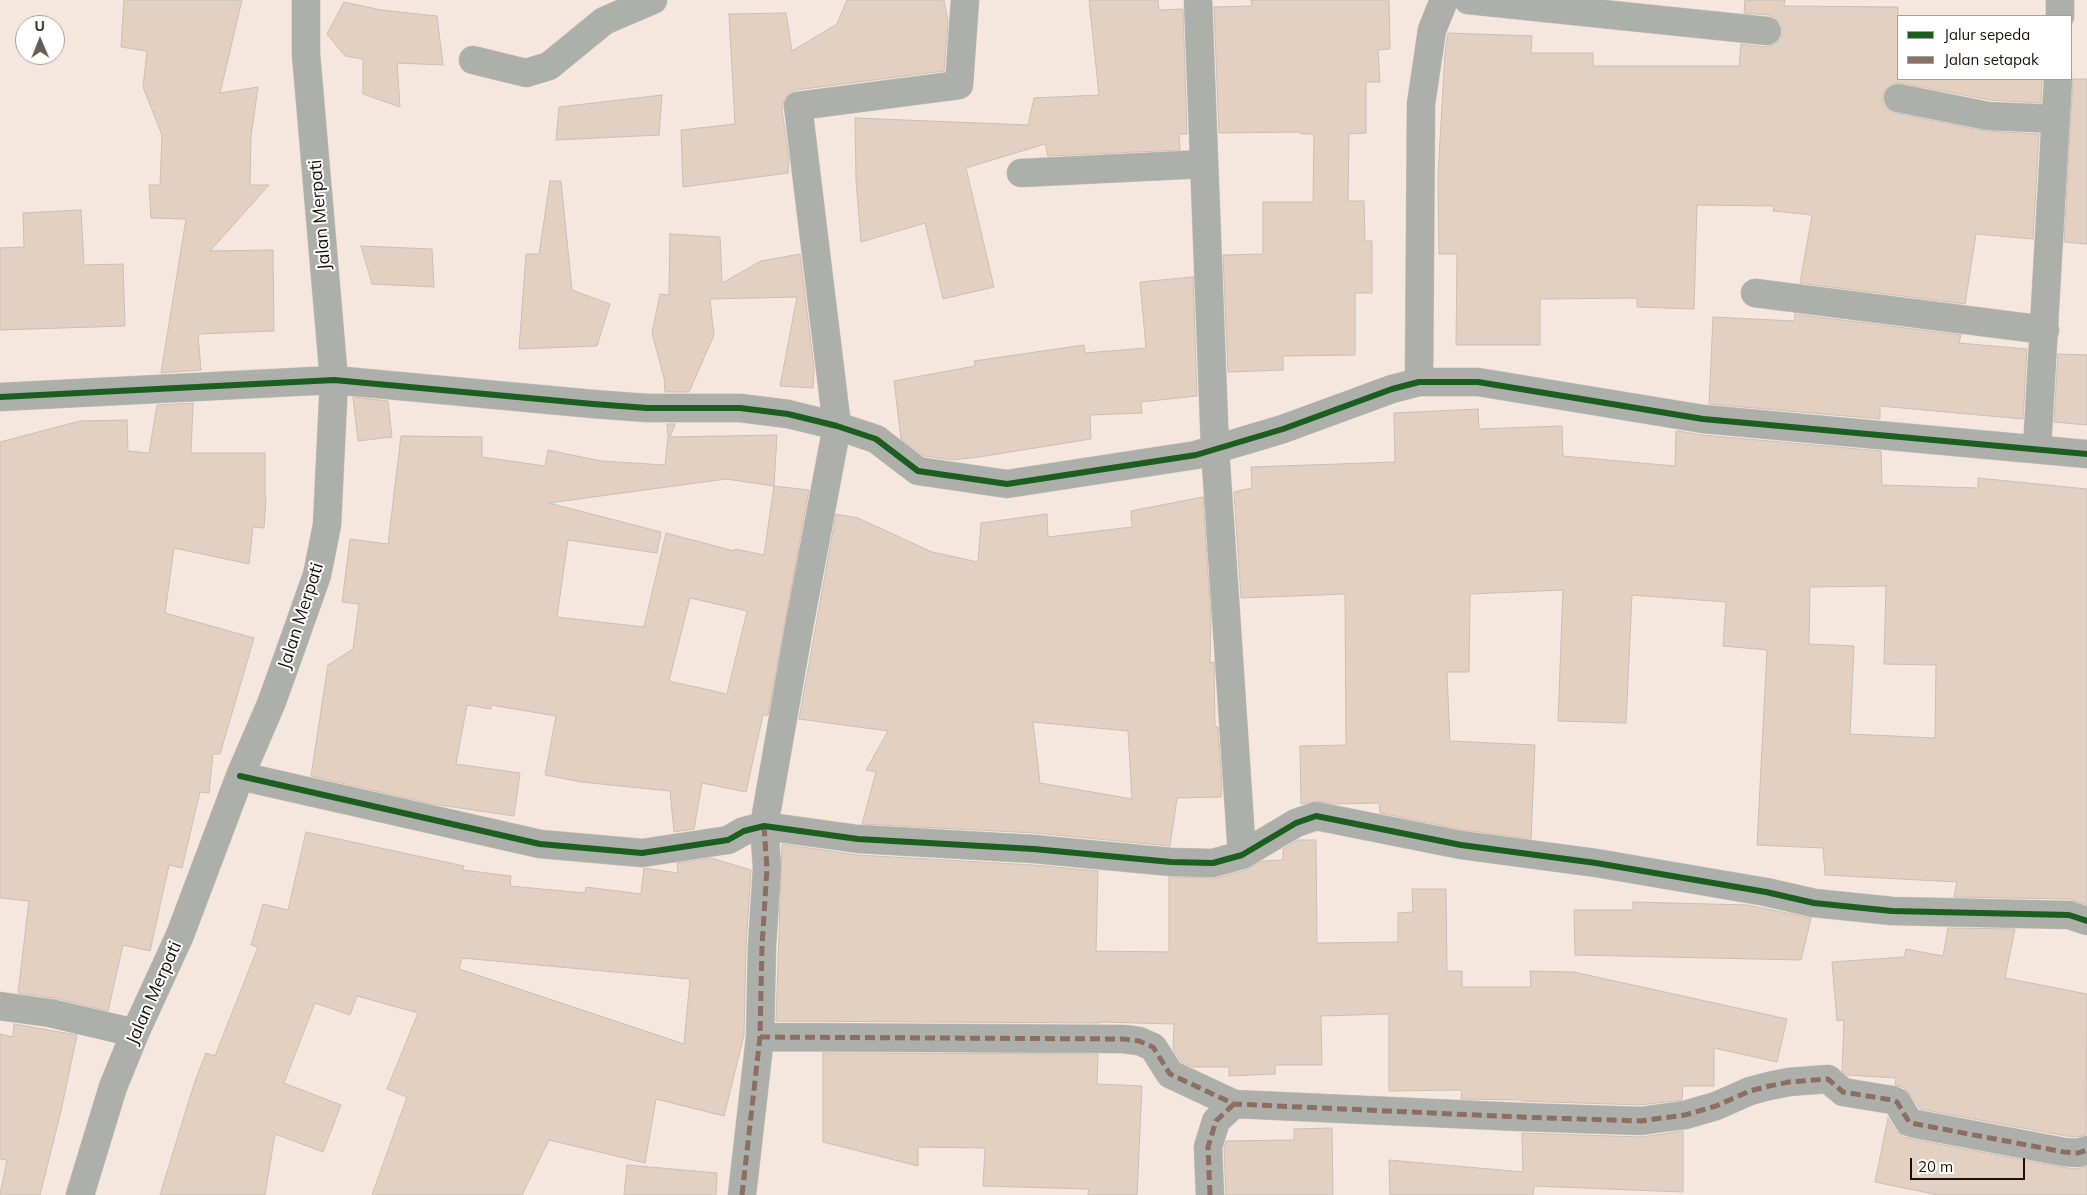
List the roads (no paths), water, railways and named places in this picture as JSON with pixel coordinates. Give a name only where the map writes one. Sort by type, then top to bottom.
[{"type":"street","name":"Jalan Merpati","points":[[80,1195],[113,1087],[135,1033],[180,935],[240,776],[271,704],[317,575],[327,525],[334,380],[306,54],[306,0]]},
{"type":"street","points":[[473,60],[526,74],[549,66],[604,21],[653,0]]},
{"type":"street","points":[[742,1195],[760,1037],[762,946],[768,868],[764,826],[837,426],[798,106],[959,85],[965,0]]},
{"type":"street","points":[[1198,0],[1215,449],[1242,856]]},
{"type":"street","points":[[1419,382],[1421,104],[1432,30],[1444,0]]},
{"type":"street","points":[[1468,0],[1768,32]]},
{"type":"street","points":[[2060,0],[2060,15]]},
{"type":"street","points":[[2037,449],[2058,80]]},
{"type":"street","points":[[1898,98],[1988,116],[2056,119]]},
{"type":"street","points":[[1021,173],[1204,164]]},
{"type":"street","points":[[1755,293],[2045,330]]},
{"type":"street","points":[[0,397],[334,380],[602,405],[647,408],[740,408],[788,414],[837,426],[876,440],[918,471],[1007,484],[1196,455],[1283,429],[1392,388],[1419,382],[1478,382],[1703,419],[2087,454]]},
{"type":"street","points":[[240,776],[530,842],[642,853],[728,840],[744,831],[764,826],[858,839],[1034,849],[1171,862],[1213,863],[1242,856],[1296,823],[1316,816],[1461,845],[1596,863],[1766,892],[1814,903],[1892,911],[2069,915],[2087,921]]},
{"type":"street","points":[[0,1006],[50,1013],[135,1033]]},
{"type":"street","points":[[760,1037],[1114,1039],[1139,1041],[1153,1047],[1170,1074],[1234,1104],[1641,1121],[1685,1115],[1716,1106],[1769,1086],[1789,1082],[1828,1079],[1843,1092],[1897,1102],[1909,1122],[1916,1124],[2064,1152],[2078,1153],[2087,1150]]},
{"type":"street","points":[[1210,1195],[1208,1147],[1216,1121],[1234,1104]]}]
